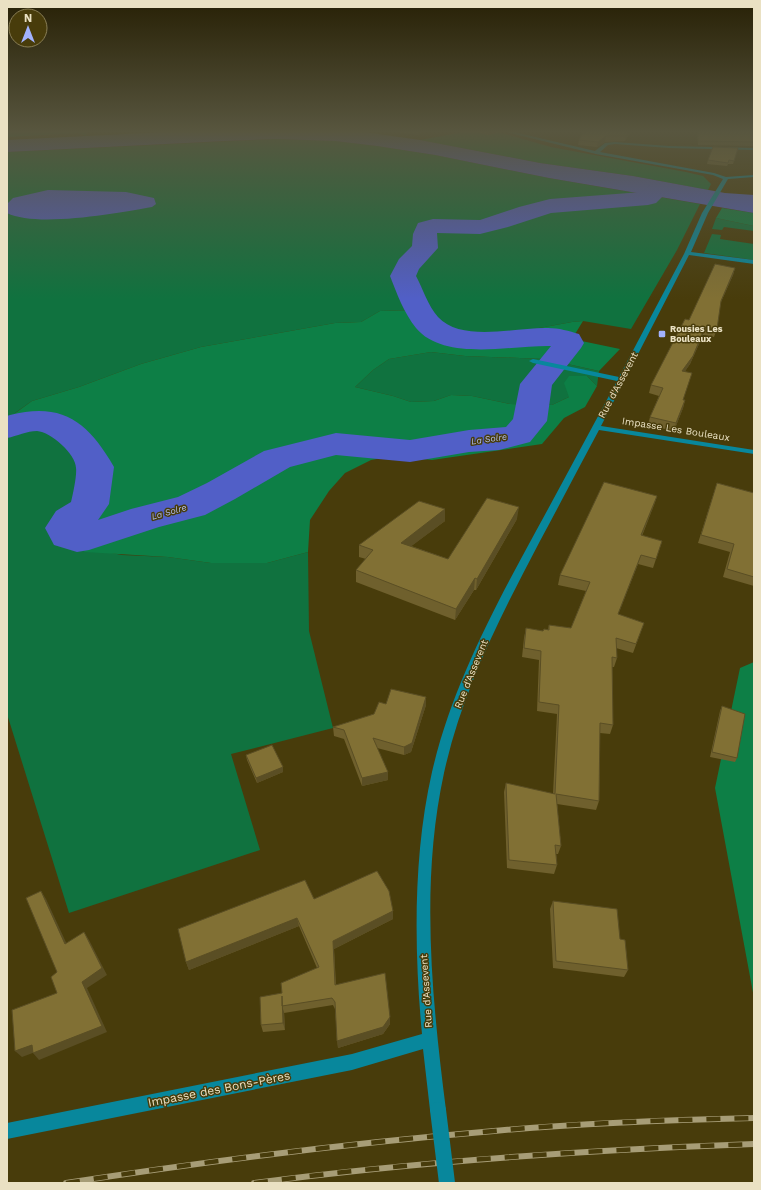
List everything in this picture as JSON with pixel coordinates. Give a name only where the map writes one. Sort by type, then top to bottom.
[{"type":"street","name":"Rue d'Assevent","points":[[447,1183],[429,1040],[422,917],[428,833],[436,782],[452,723],[472,667],[494,618],[622,380],[687,253],[705,212],[719,188]]},
{"type":"street","points":[[687,253],[754,262]]},
{"type":"street","points":[[533,361],[622,380]]},
{"type":"street","name":"Impasse Les Bouleaux","points":[[595,428],[754,452]]},
{"type":"street","name":"Impasse des Bons-Pères","points":[[7,1131],[352,1062],[429,1040]]},
{"type":"green space","points":[[7,188],[604,188],[700,204],[677,250],[631,329],[583,321],[572,322],[534,329],[483,347],[452,341],[427,326],[414,310],[380,311],[361,322],[335,323],[201,347],[141,364],[79,387],[32,401],[15,413],[28,419],[45,418],[55,421],[80,437],[93,452],[100,476],[100,502],[95,518],[76,546],[122,555],[168,557],[211,563],[267,563],[308,552],[309,631],[333,728],[231,754],[260,850],[69,913],[7,714]]},
{"type":"green space","points":[[695,188],[709,188],[708,190]]},
{"type":"green space","points":[[722,208],[754,213],[754,226],[716,218]]},
{"type":"green space","points":[[716,218],[754,226],[754,231],[724,227],[722,230],[712,229]]},
{"type":"green space","points":[[712,234],[721,235],[720,239],[754,244],[754,260],[704,253]]},
{"type":"green space","points":[[414,310],[428,326],[452,341],[483,347],[534,329],[583,321],[572,339],[620,349],[599,371],[545,359],[465,356],[431,352],[389,359],[373,370],[355,387],[411,402],[434,401],[451,395],[472,396],[510,404],[552,405],[569,397],[564,383],[569,376],[587,376],[597,386],[585,407],[564,418],[542,444],[432,460],[394,456],[371,460],[345,473],[329,491],[310,520],[308,552],[267,563],[211,563],[168,557],[85,552],[76,546],[95,517],[100,500],[99,466],[92,450],[68,428],[49,419],[39,418],[25,420],[14,414],[32,401],[79,387],[141,364],[201,347],[335,323],[361,322],[380,311]]},
{"type":"green space","points":[[431,352],[465,356],[545,359],[599,371],[597,386],[587,376],[569,397],[552,405],[510,404],[472,396],[451,395],[434,401],[411,402],[355,387],[373,370],[389,359]]},
{"type":"green space","points":[[754,662],[754,998],[715,788],[740,668]]},
{"type":"water","points":[[605,188],[695,188],[725,193],[754,195],[754,213]]},
{"type":"water","points":[[48,190],[126,192],[154,198],[156,204],[152,207],[119,213],[78,218],[38,219],[20,217],[7,213],[7,204],[13,198]]},
{"type":"building","points":[[715,264],[735,268],[721,301],[717,329],[705,327],[693,356],[682,371],[692,373],[683,400],[685,400],[676,423],[650,417],[663,388],[651,385],[685,319],[689,320]]},
{"type":"building","points":[[604,482],[657,496],[641,535],[662,541],[656,559],[641,555],[618,614],[644,623],[636,644],[616,638],[617,658],[612,657],[613,725],[600,723],[599,801],[556,794],[561,846],[555,845],[557,865],[509,860],[506,783],[555,794],[559,705],[539,702],[541,651],[524,648],[526,628],[543,631],[544,629],[549,630],[549,625],[571,628],[590,582],[560,575]]},
{"type":"building","points":[[717,483],[754,493],[754,577],[727,569],[734,544],[701,535]]},
{"type":"building","points":[[487,498],[519,507],[477,579],[475,578],[456,609],[356,570],[373,550],[359,545],[419,501],[445,509],[401,543],[448,559]]},
{"type":"building","points":[[391,689],[426,697],[412,743],[404,747],[373,738],[388,772],[362,778],[344,730],[333,727],[374,714],[379,702],[386,704]]},
{"type":"building","points":[[722,706],[745,714],[737,758],[712,752]]},
{"type":"building","points":[[272,745],[283,767],[256,778],[246,755]]},
{"type":"building","points":[[377,871],[389,891],[393,911],[333,941],[335,985],[385,973],[390,1017],[383,1027],[337,1041],[335,1002],[332,998],[282,1006],[283,1023],[261,1025],[260,997],[282,993],[281,983],[319,967],[297,918],[186,962],[178,929],[305,880],[314,899]]},
{"type":"building","points":[[41,891],[65,944],[84,932],[102,968],[82,982],[102,1026],[33,1053],[32,1045],[15,1051],[12,1010],[57,993],[51,977],[57,972],[26,898]]},
{"type":"building","points":[[553,901],[617,909],[620,939],[625,940],[628,970],[556,961]]},
{"type":"waterway","name":"La Solre","points":[[7,428],[22,422],[36,420],[48,422],[60,426],[70,433],[80,442],[88,454],[95,467],[90,504],[85,510],[70,520],[65,528],[68,536],[77,539],[89,537],[145,518],[191,506],[221,491],[277,459],[336,444],[410,451],[469,441],[499,439],[518,435],[530,421],[536,384],[566,348],[569,343],[568,340],[558,337],[487,340],[459,339],[446,336],[436,330],[427,322],[420,311],[403,276],[406,268],[425,248],[425,234],[427,228],[433,226],[480,227],[550,206],[648,198],[658,190]]},
{"type":"railway","points":[[66,1183],[279,1153],[386,1141],[526,1128],[656,1121],[754,1118]]},
{"type":"railway","points":[[254,1183],[379,1168],[566,1153],[754,1144]]},
{"type":"place","name":"Rousies Les Bouleaux","points":[[662,334]]}]
